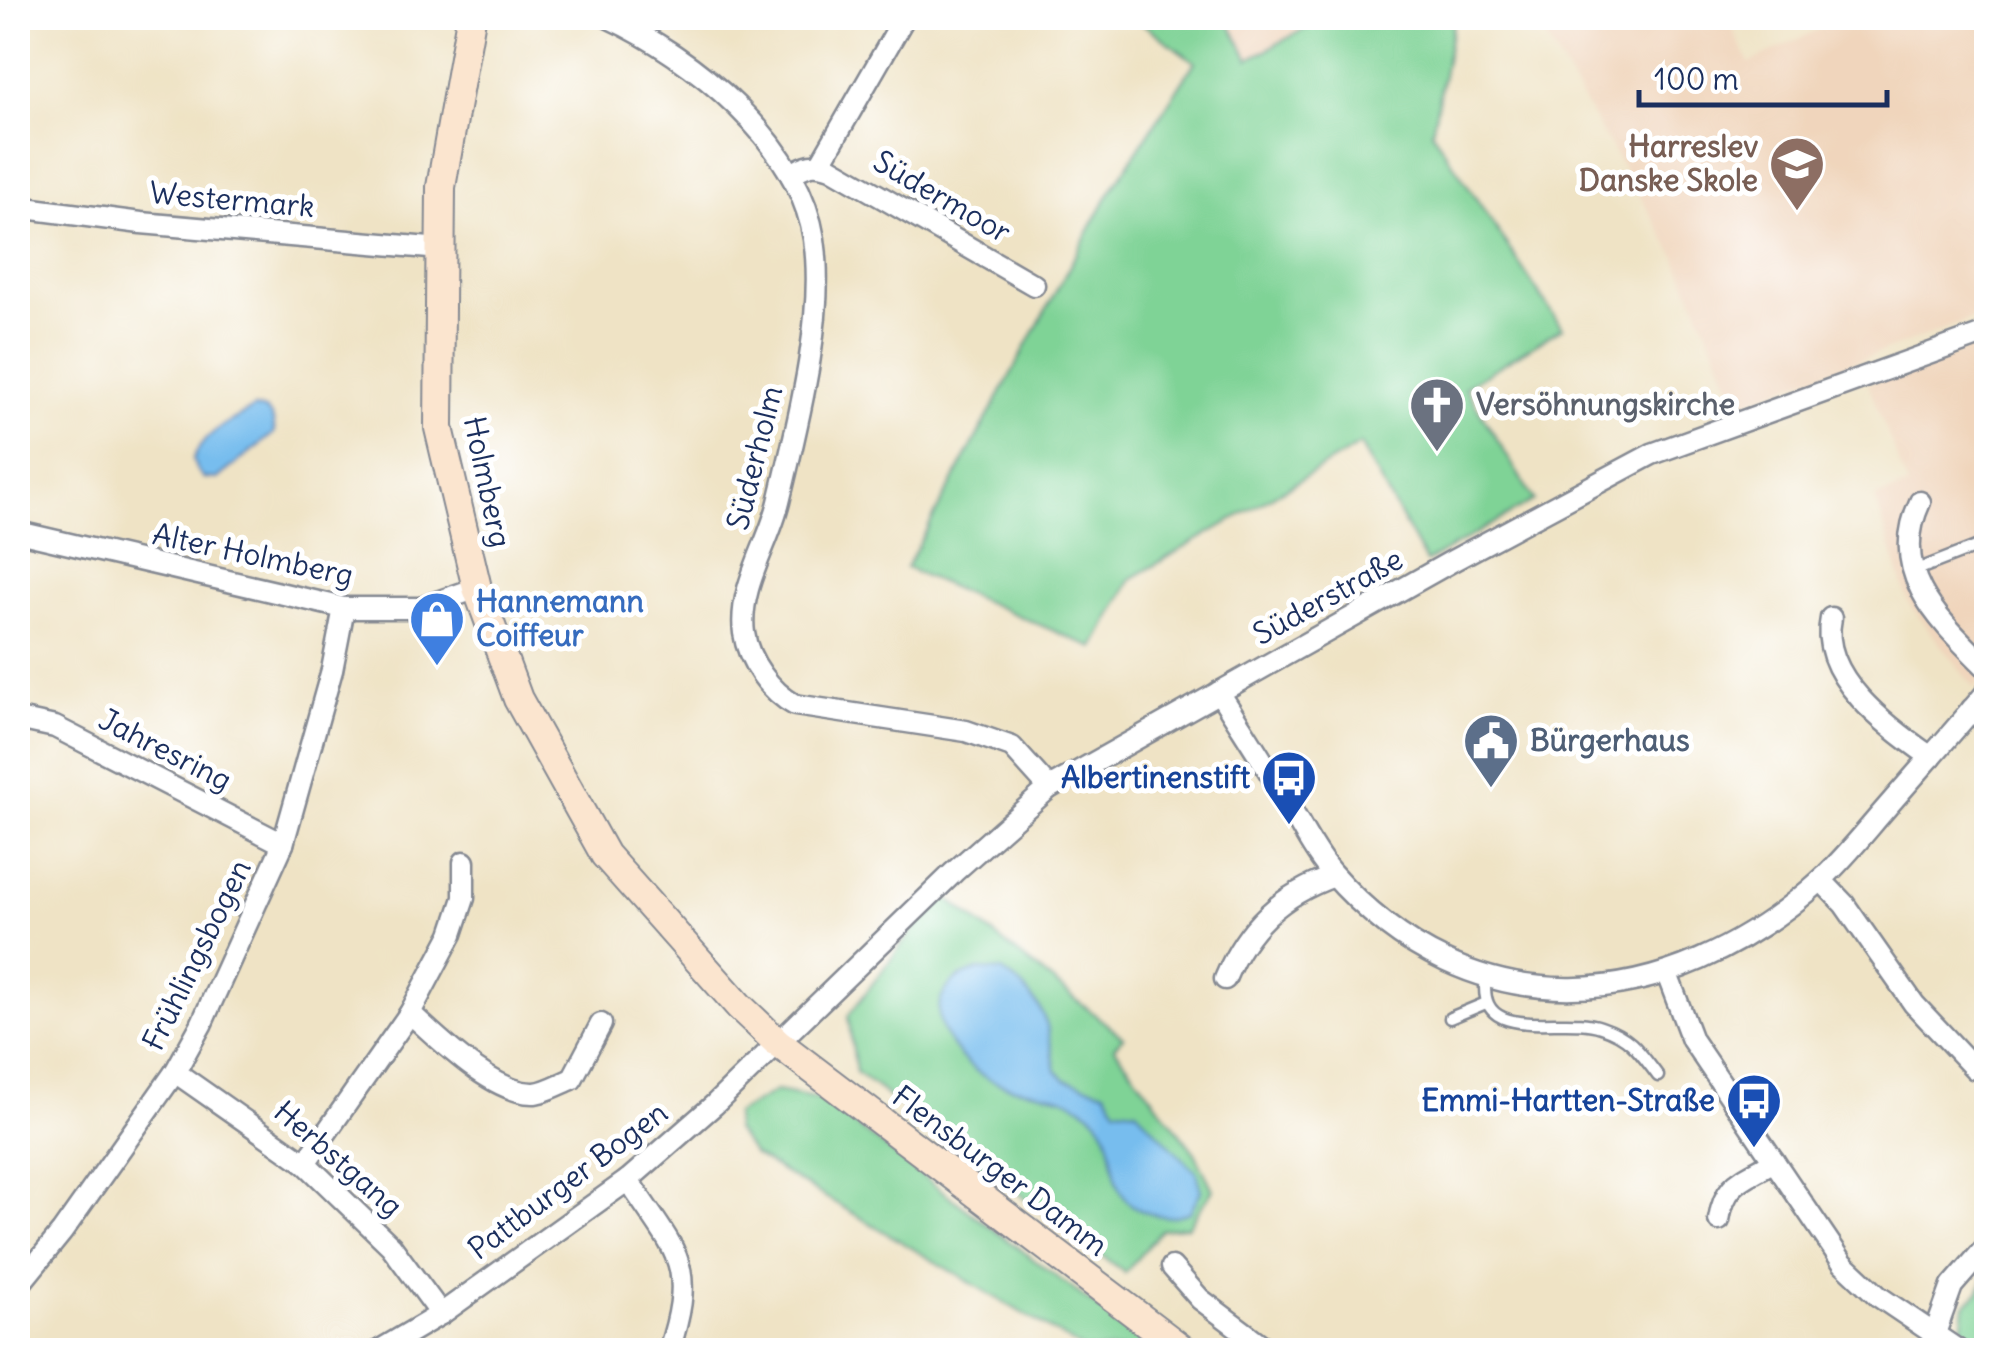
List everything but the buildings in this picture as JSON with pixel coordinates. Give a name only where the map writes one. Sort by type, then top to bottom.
[{"type":"street","name":"Holmberg","points":[[471,18],[443,164],[439,428],[477,588],[518,699],[605,855],[738,1006],[778,1044]]},
{"type":"street","name":"Süderholm","points":[[609,18],[640,32],[738,107],[791,175],[814,237],[816,291],[808,367],[778,506],[746,599],[744,632],[752,659],[783,699],[796,705],[966,731],[1012,746],[1049,788]]},
{"type":"street","points":[[791,175],[805,164],[820,164],[904,18]]},
{"type":"street","name":"Südermoor","points":[[820,164],[1034,284]]},
{"type":"street","name":"Westermark","points":[[18,207],[441,249]]},
{"type":"street","name":"Süderstraße","points":[[778,1044],[954,872],[1049,788],[1652,454],[1986,332]]},
{"type":"street","points":[[1920,502],[1910,523],[1908,549],[1914,571],[1928,605],[1986,666]]},
{"type":"street","name":"Alter Holmberg","points":[[18,532],[344,608],[420,608],[477,588]]},
{"type":"street","name":"Frühlingsbogen","points":[[18,1286],[62,1232],[174,1072],[202,1025],[283,844],[332,670],[344,608]]},
{"type":"street","points":[[1831,618],[1828,634],[1833,652],[1855,693],[1872,713],[1931,757]]},
{"type":"street","points":[[1219,692],[1334,876],[1380,920],[1450,965],[1486,977],[1562,989],[1624,984],[1667,974],[1731,943],[1821,880],[1931,757],[1979,717],[1986,692]]},
{"type":"street","name":"Jahresring","points":[[18,719],[55,728],[283,844]]},
{"type":"street","points":[[305,1163],[410,1013],[452,934],[464,898],[464,862]]},
{"type":"street","points":[[1225,978],[1239,945],[1287,896],[1334,876]]},
{"type":"street","points":[[1821,880],[1844,904],[1914,1004],[1975,1069]]},
{"type":"street","points":[[1667,974],[1692,1040],[1843,1263],[1931,1342],[1958,1350]]},
{"type":"street","points":[[410,1013],[457,1056],[506,1086],[536,1093],[572,1079],[601,1024]]},
{"type":"street","name":"Pattburger Bogen","points":[[380,1350],[441,1314],[628,1180],[778,1044]]},
{"type":"street","name":"Flensburger Damm","points":[[778,1044],[1182,1350]]},
{"type":"street","name":"Herbstgang","points":[[174,1072],[305,1163],[391,1246],[441,1314]]},
{"type":"street","points":[[1719,1220],[1722,1197],[1728,1189],[1774,1161]]},
{"type":"street","points":[[628,1180],[682,1263],[681,1312],[669,1350]]},
{"type":"street","points":[[1931,1342],[1952,1286],[1986,1247]]},
{"type":"street","points":[[1172,1267],[1200,1299],[1268,1350]]},
{"type":"lane","points":[[1914,571],[1986,544]]},
{"type":"lane","points":[[1486,977],[1486,1003],[1493,1014],[1507,1020],[1596,1025],[1632,1040],[1658,1076]]},
{"type":"lane","points":[[1450,1018],[1486,1003]]},
{"type":"shaded area","points":[[1226,18],[1325,18],[1249,59]]},
{"type":"shaded area","name":"Harreslev Danske Skole","points":[[1559,18],[1728,18],[1749,63],[1842,18],[1986,18],[1986,314],[1738,404],[1675,255],[1539,27]]},
{"type":"shaded area","points":[[1986,343],[1986,676],[1974,688],[1909,604],[1875,498],[1908,486],[1868,384]]},
{"type":"green space","points":[[1135,18],[1226,18],[1249,59],[1325,18],[1454,18],[1432,132],[1562,328],[1465,387],[1534,500],[1426,562],[1360,445],[1131,579],[1094,648],[906,568],[1107,197],[1195,62]]},
{"type":"green space","points":[[941,893],[1123,1037],[1114,1047],[1195,1153],[1213,1190],[1188,1226],[1161,1230],[1125,1273],[856,1072],[848,1016]]},
{"type":"green space","points":[[776,1091],[820,1099],[1154,1350],[1085,1350],[754,1155],[735,1130],[735,1114]]},
{"type":"green space","points":[[1986,1275],[1986,1345],[1962,1330],[1965,1305],[1980,1291]]},
{"type":"water","points":[[254,408],[270,415],[274,433],[217,479],[204,478],[193,459],[198,449],[219,428]]},
{"type":"water","points":[[979,970],[1002,971],[1021,985],[1039,1007],[1047,1025],[1056,1071],[1066,1080],[1105,1091],[1116,1108],[1136,1110],[1197,1173],[1201,1191],[1190,1212],[1152,1214],[1124,1197],[1108,1140],[1093,1115],[1057,1096],[1002,1084],[966,1062],[943,1031],[939,1007],[950,985]]},
{"type":"place","name":"Harreslev Danske Skole","points":[[1797,213]]},
{"type":"place","name":"Versöhnungskirche","points":[[1437,454]]},
{"type":"place","name":"Hannemann Coiffeur","points":[[437,668]]},
{"type":"place","name":"Bürgerhaus","points":[[1491,790]]},
{"type":"place","name":"Albertinenstift","points":[[1289,827]]},
{"type":"place","name":"Emmi-Hartten-Straße","points":[[1754,1150]]}]
